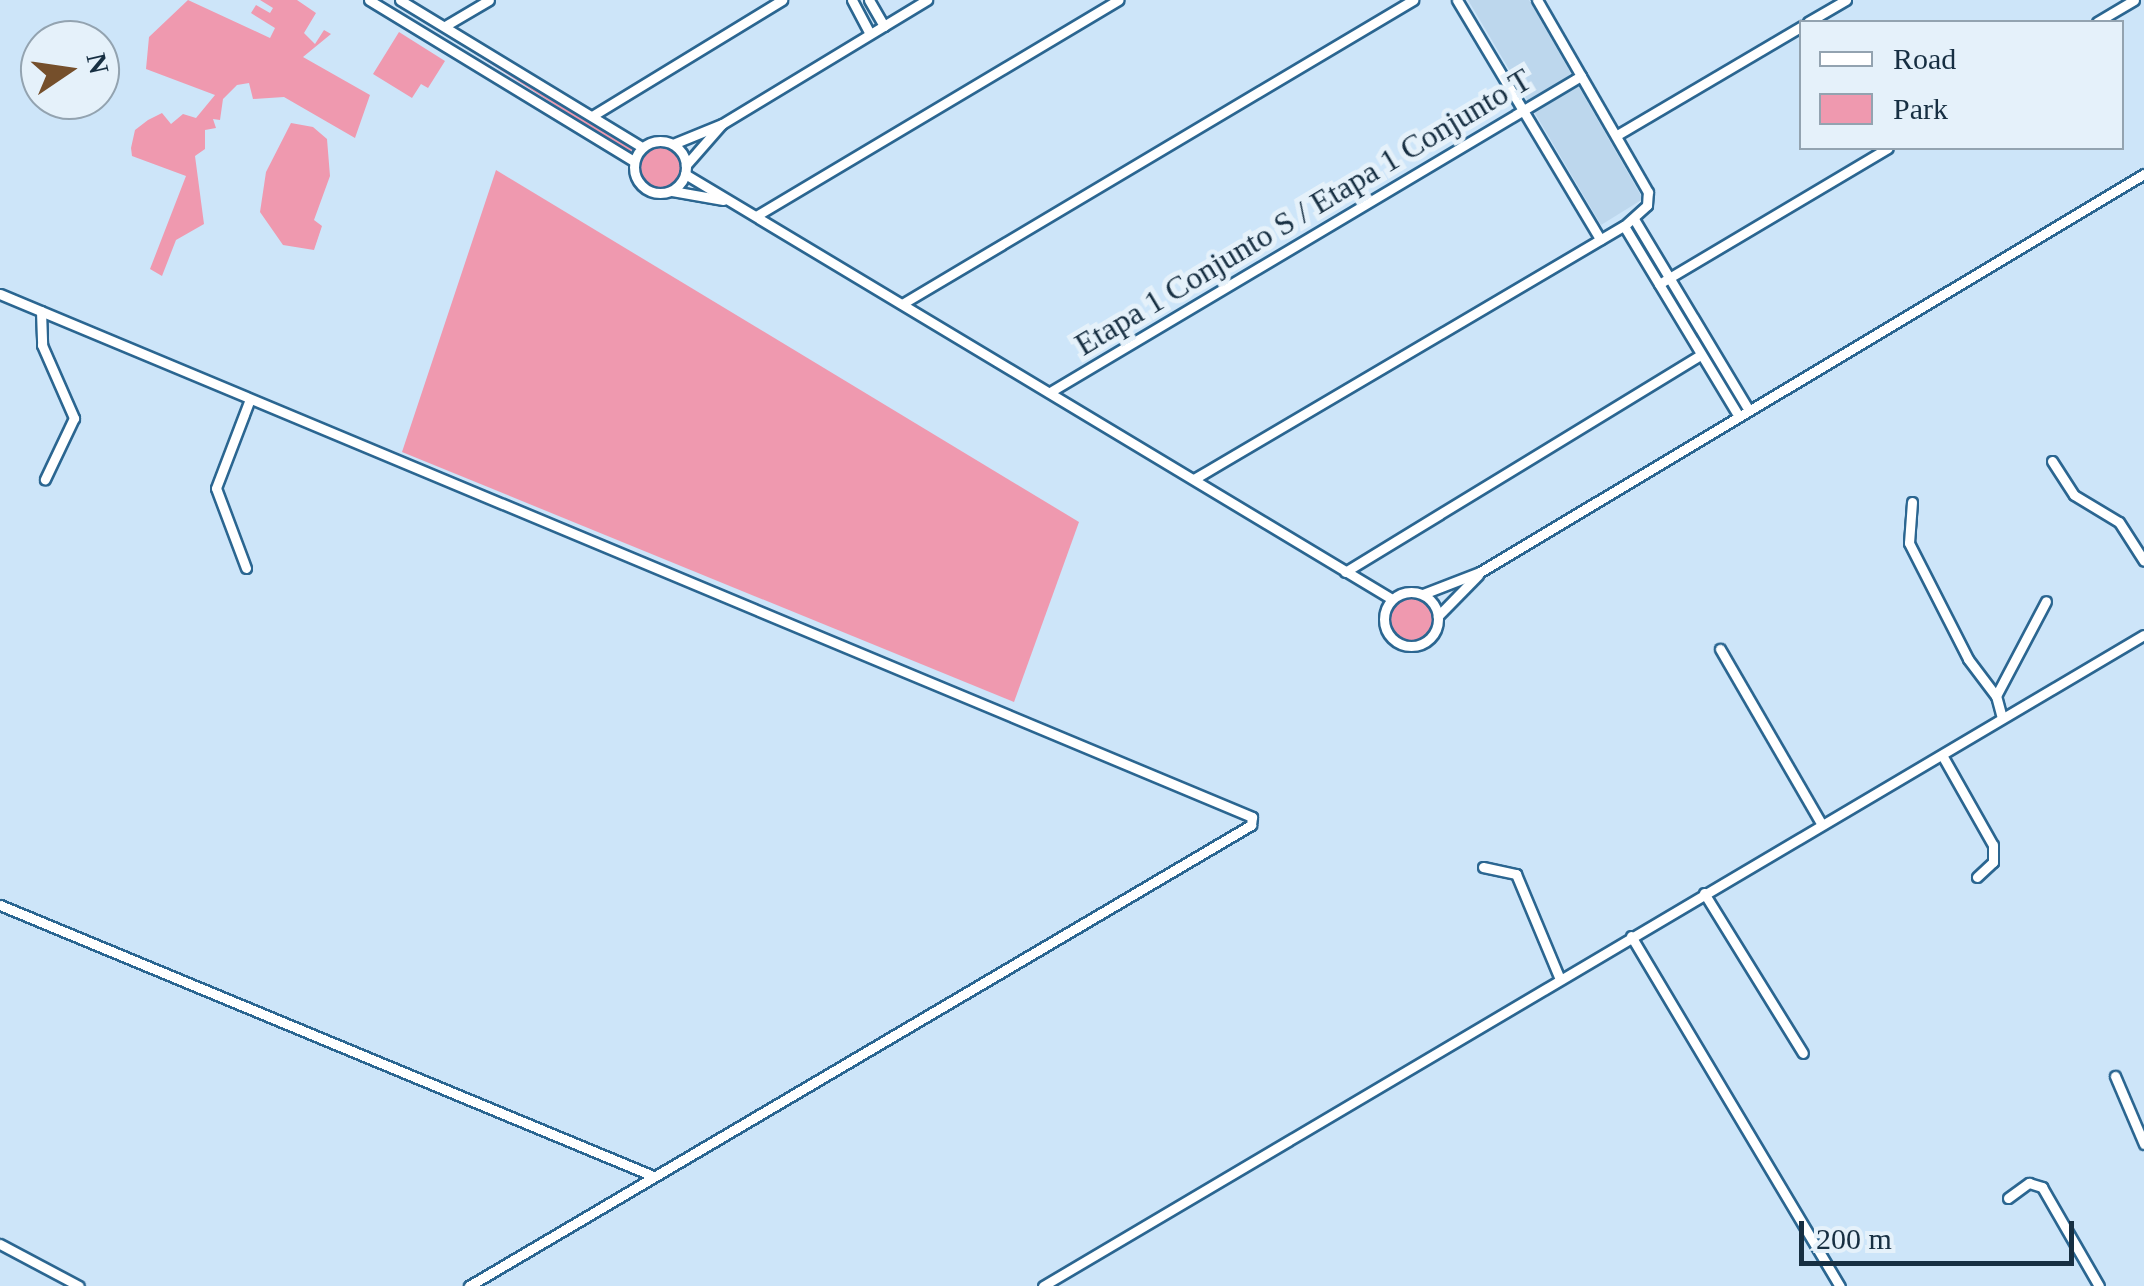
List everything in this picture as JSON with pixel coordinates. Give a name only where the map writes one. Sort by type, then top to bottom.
[{"type":"street","points":[[369,0],[634,161]]},
{"type":"street","points":[[400,0],[642,147]]},
{"type":"street","points":[[445,26],[489,0]]},
{"type":"street","points":[[592,116],[782,0]]},
{"type":"street","points":[[852,0],[870,34]]},
{"type":"street","points":[[868,0],[884,26]]},
{"type":"street","points":[[726,200],[672,191],[655,194],[640,185],[634,161],[642,147],[658,140],[673,144],[722,124],[928,0]]},
{"type":"street","points":[[756,216],[1118,0]]},
{"type":"street","points":[[902,304],[1413,0]]},
{"type":"street","points":[[1457,0],[1600,239]]},
{"type":"street","points":[[1812,20],[1846,0]]},
{"type":"street","points":[[2099,20],[2134,0]]},
{"type":"street","points":[[1194,480],[1629,223],[1649,196],[1542,2]]},
{"type":"street","points":[[1617,135],[1799,28]]},
{"type":"street","points":[[448,48],[456,33]]},
{"type":"street","name":"Etapa 1 Conjunto S / Etapa 1 Conjunto T","points":[[1050,392],[1582,76]]},
{"type":"street","points":[[672,191],[722,124]]},
{"type":"street","points":[[673,144],[686,170],[726,200],[1392,599],[1423,594],[1480,572],[1742,410],[2144,174]]},
{"type":"street","points":[[1659,284],[1885,150]]},
{"type":"street","points":[[1629,223],[1670,278],[1742,410]]},
{"type":"street","points":[[1629,223],[1659,284],[1701,354],[1742,410]]},
{"type":"street","points":[[0,294],[1252,818],[1252,825],[469,1286]]},
{"type":"street","points":[[41,311],[42,345],[74,418],[45,478]]},
{"type":"street","points":[[1346,572],[1701,354]]},
{"type":"street","points":[[246,568],[216,488],[250,399]]},
{"type":"street","points":[[2052,461],[2074,494],[2119,522],[2144,561]]},
{"type":"street","points":[[1912,502],[1909,543],[1968,659],[1996,696],[2002,718]]},
{"type":"street","points":[[1392,599],[1384,622],[1398,643],[1422,644],[1434,632],[1438,616],[1480,572]]},
{"type":"street","points":[[1423,594],[1438,616]]},
{"type":"street","points":[[1996,696],[2046,602]]},
{"type":"street","points":[[1043,1286],[2144,635]]},
{"type":"street","points":[[1720,649],[1821,823]]},
{"type":"street","points":[[1942,754],[1992,845],[1994,862],[1977,877]]},
{"type":"street","points":[[1483,868],[1516,874],[1560,979]]},
{"type":"street","points":[[1704,893],[1803,1054]]},
{"type":"street","points":[[0,905],[651,1176]]},
{"type":"street","points":[[1631,936],[1840,1286]]},
{"type":"street","points":[[2115,1076],[2144,1144]]},
{"type":"street","points":[[2008,1198],[2028,1183],[2042,1187],[2099,1286]]},
{"type":"street","points":[[0,1244],[79,1286]]},
{"type":"shaded area","points":[[1468,0],[1529,0],[1643,199],[1601,225]]},
{"type":"green space","points":[[188,0],[270,38],[275,28],[251,13],[256,5],[270,13],[273,8],[260,0],[297,0],[316,13],[304,33],[315,44],[324,30],[331,34],[303,57],[370,95],[355,138],[284,97],[253,99],[249,83],[237,85],[223,99],[220,120],[213,119],[216,128],[205,130],[205,149],[195,156],[204,224],[176,240],[162,276],[150,269],[186,176],[132,156],[131,148],[135,130],[148,120],[162,113],[171,124],[183,114],[196,118],[215,95],[146,69],[149,37]]},
{"type":"green space","points":[[399,32],[445,61],[428,88],[421,84],[412,98],[373,74]]},
{"type":"green space","points":[[457,42],[633,148],[630,153]]},
{"type":"green space","points":[[291,123],[313,127],[327,139],[330,176],[314,220],[322,226],[314,250],[283,245],[260,212],[266,172]]},
{"type":"green space","points":[[660,146],[675,152],[681,167],[675,182],[660,188],[645,182],[639,167],[645,152]]},
{"type":"green space","points":[[496,170],[1079,522],[1014,702],[402,452]]},
{"type":"green space","points":[[1411,597],[1426,604],[1433,619],[1426,634],[1411,641],[1396,634],[1389,619],[1396,604]]}]
